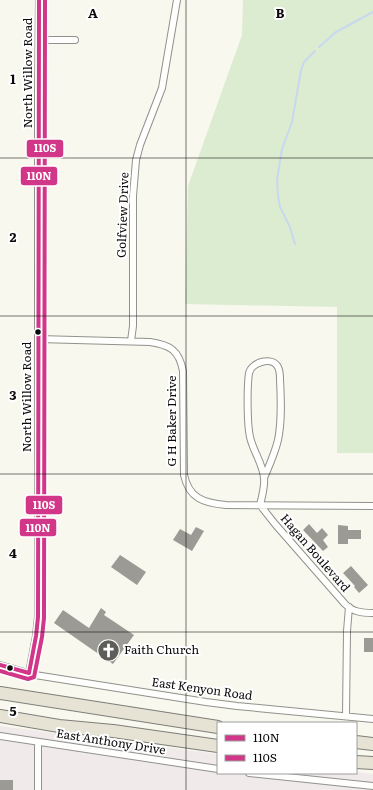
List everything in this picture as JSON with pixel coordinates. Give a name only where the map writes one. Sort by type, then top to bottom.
[{"type":"highway","points":[[0,686],[54,702]]},
{"type":"highway","points":[[0,693],[217,727]]},
{"type":"highway","points":[[0,709],[113,731]]},
{"type":"highway","points":[[0,716],[59,726],[113,731],[217,746]]},
{"type":"highway","points":[[357,742],[373,744]]},
{"type":"highway","points":[[357,762],[373,763]]},
{"type":"street","name":"North Willow Road","points":[[29,673],[38,617],[40,0]]},
{"type":"street","name":"Golfview Drive","points":[[131,341],[133,326],[134,175],[140,145],[162,88],[177,0]]},
{"type":"street","points":[[39,40],[75,40]]},
{"type":"street","name":"G H Baker Drive","points":[[38,339],[131,341],[163,344],[173,350],[180,358],[184,378],[184,474],[189,489],[198,498],[213,504],[373,506]]},
{"type":"street","points":[[260,505],[264,490],[264,478],[250,438],[248,426],[250,373],[254,364],[270,362],[278,367],[281,388],[278,439],[264,478]]},
{"type":"street","name":"Hagan Boulevard","points":[[260,505],[349,607],[346,631],[346,716]]},
{"type":"street","points":[[349,607],[359,612],[373,613]]},
{"type":"street","name":"East Kenyon Road","points":[[0,665],[29,673],[214,703],[373,719]]},
{"type":"street","name":"East Anthony Drive","points":[[0,736],[38,743],[217,769]]},
{"type":"street","points":[[38,743],[38,790]]},
{"type":"street","points":[[259,774],[373,786]]},
{"type":"shaded area","points":[[0,726],[217,754],[217,774],[357,774],[357,772],[373,774],[373,790],[0,790]]},
{"type":"green space","points":[[243,0],[373,0],[373,453],[337,453],[337,307],[185,304],[188,186],[242,35]]},
{"type":"building","points":[[309,524],[317,533],[322,528],[328,535],[323,540],[328,547],[323,551],[303,530]]},
{"type":"building","points":[[338,525],[348,526],[348,530],[361,530],[361,539],[348,539],[348,544],[338,544]]},
{"type":"building","points":[[196,527],[204,531],[192,551],[173,540],[180,529],[191,535]]},
{"type":"building","points":[[120,555],[146,572],[137,585],[111,567]]},
{"type":"building","points":[[351,566],[368,585],[359,593],[354,587],[355,586],[343,573]]},
{"type":"building","name":"Faith Church","points":[[101,608],[106,612],[104,615],[134,635],[113,664],[54,623],[63,610],[89,628]]},
{"type":"building","points":[[364,638],[373,638],[373,652],[364,652]]},
{"type":"building","points":[[0,780],[13,780],[13,790],[0,790]]},
{"type":"waterway","points":[[319,47],[336,32],[373,12]]},
{"type":"waterway","points":[[295,244],[290,227],[280,207],[277,180],[282,149],[292,122],[301,70],[304,62],[315,51]]},
{"type":"transit line","name":"110N","points":[[0,665],[29,673],[38,617],[39,0]]},
{"type":"transit line","name":"110S","points":[[0,671],[28,679],[34,677],[42,637],[44,618],[45,0]]},
{"type":"place","name":"Faith Church","points":[[108,650]]}]
